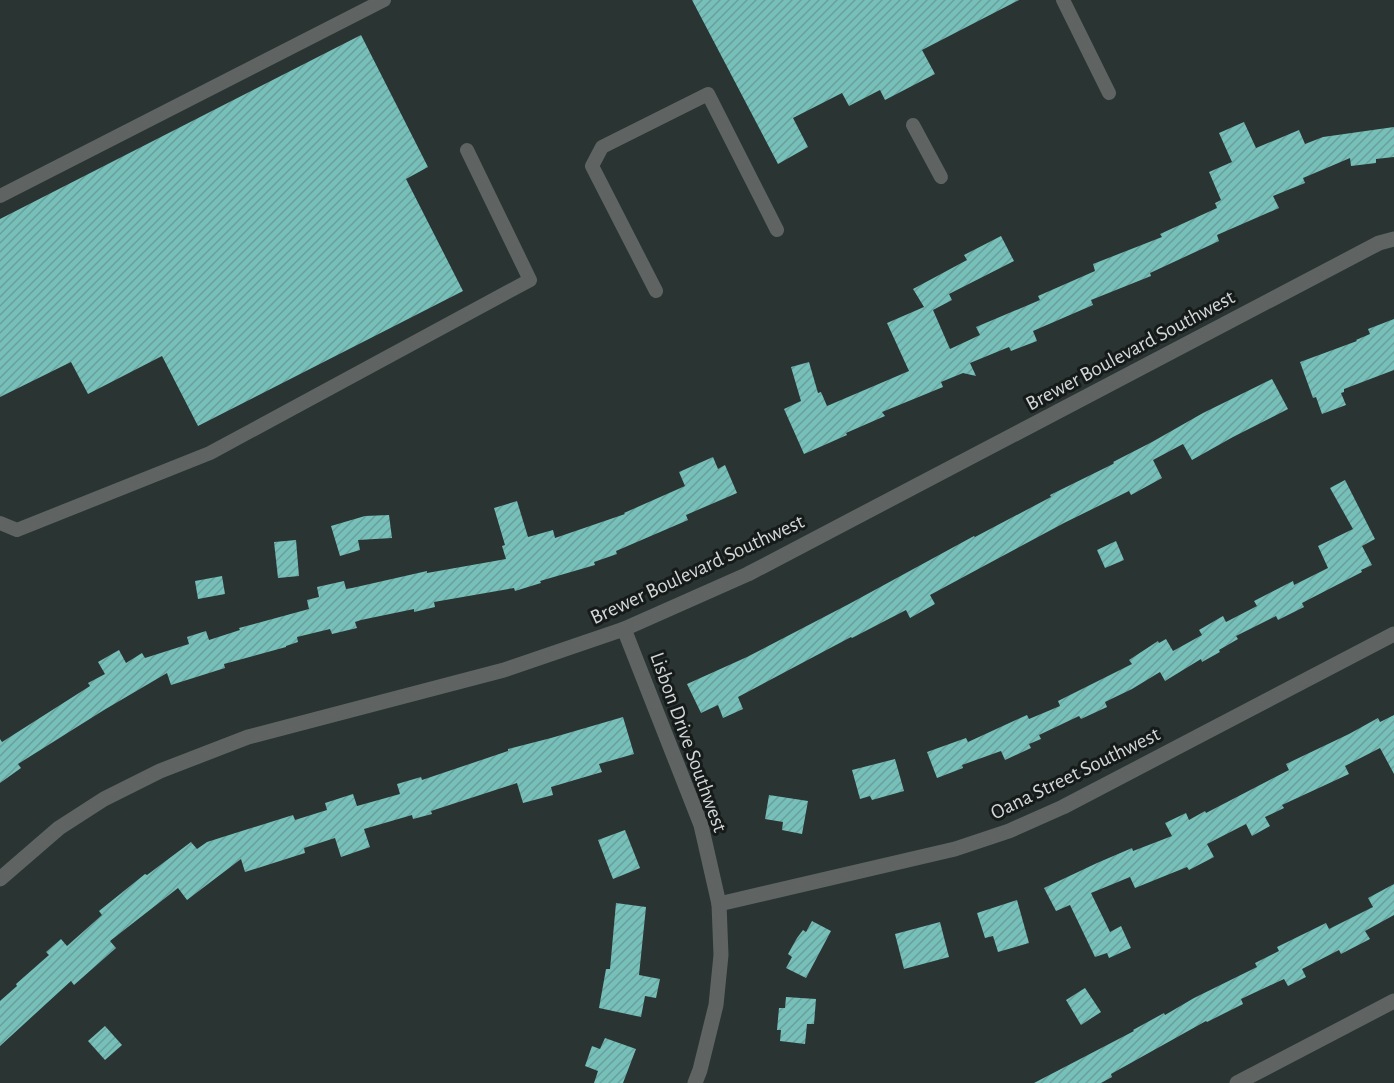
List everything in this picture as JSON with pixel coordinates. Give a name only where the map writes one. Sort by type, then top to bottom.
[{"type":"street","name":"Brewer Boulevard Southwest","points":[[0,879],[59,828],[104,799],[160,771],[248,737],[504,670],[624,629],[748,574],[1379,243],[1394,239]]},
{"type":"street","name":"Lisbon Drive Southwest","points":[[624,629],[700,825],[719,904],[721,955],[716,1005],[695,1083]]},
{"type":"street","name":"Oana Street Southwest","points":[[719,904],[955,849],[1009,831],[1063,807],[1394,634]]},
{"type":"street","points":[[1237,1083],[1394,1001]]},
{"type":"lane","points":[[0,196],[384,0]]},
{"type":"lane","points":[[1062,0],[1109,93]]},
{"type":"lane","points":[[656,291],[592,166],[602,147],[708,94],[777,230]]},
{"type":"lane","points":[[914,125],[941,177]]},
{"type":"lane","points":[[0,523],[17,530],[210,453],[530,280],[467,150]]},
{"type":"building","points":[[692,0],[1019,0],[922,50],[935,74],[885,100],[880,90],[849,106],[842,93],[793,118],[808,147],[778,164]]},
{"type":"building","points":[[361,35],[428,167],[406,179],[463,291],[198,426],[162,356],[88,394],[71,362],[0,397],[0,219]]},
{"type":"building","points":[[1244,122],[1256,148],[1299,130],[1305,144],[1323,137],[1394,127],[1394,157],[1376,159],[1376,163],[1351,166],[1350,158],[1303,178],[1305,183],[1273,196],[1279,208],[1217,235],[1219,241],[1150,273],[1151,276],[1091,300],[1093,305],[1033,331],[1037,341],[1011,351],[1009,347],[970,363],[976,376],[963,373],[941,382],[943,387],[882,412],[885,416],[804,454],[784,409],[801,401],[791,367],[809,362],[818,393],[821,392],[827,406],[909,371],[887,323],[924,307],[913,289],[967,260],[964,255],[1001,236],[1014,261],[949,294],[952,300],[933,310],[950,349],[980,335],[976,327],[1040,300],[1038,296],[1095,271],[1093,264],[1162,237],[1160,234],[1217,208],[1215,203],[1221,200],[1209,172],[1232,162],[1219,133]]},
{"type":"building","points":[[1394,319],[1394,370],[1344,389],[1341,393],[1346,405],[1322,414],[1316,397],[1313,398],[1300,362],[1357,341],[1370,334],[1368,329]]},
{"type":"building","points":[[1272,379],[1288,409],[1192,460],[1183,444],[1153,460],[1162,478],[1131,495],[1129,491],[1064,523],[930,595],[935,604],[910,618],[906,610],[738,697],[743,709],[723,718],[718,705],[701,713],[687,684],[747,657],[849,604],[1051,497],[1050,495],[1113,464],[1203,413]]},
{"type":"building","points":[[713,457],[718,469],[725,465],[737,493],[686,515],[688,520],[616,551],[617,554],[594,562],[595,565],[515,591],[514,588],[434,602],[435,607],[414,612],[414,609],[355,622],[357,628],[332,634],[330,629],[297,637],[298,642],[286,647],[224,664],[225,668],[171,685],[167,673],[18,764],[21,768],[0,783],[0,739],[2,742],[90,686],[88,683],[105,674],[98,662],[119,650],[126,663],[142,653],[145,658],[189,644],[187,637],[206,631],[209,640],[240,630],[239,628],[309,609],[307,600],[319,597],[317,587],[344,581],[346,589],[427,571],[427,573],[506,559],[502,546],[505,545],[494,508],[517,501],[528,537],[553,530],[555,538],[625,514],[685,486],[679,472]]},
{"type":"building","points":[[1345,480],[1375,539],[1362,546],[1372,565],[1302,603],[1304,607],[1278,620],[1276,616],[1236,636],[1238,639],[1219,650],[1220,652],[1202,662],[1201,659],[1165,681],[1160,672],[1105,702],[1107,707],[1081,719],[1079,716],[1039,735],[1041,739],[1029,744],[1031,748],[1005,760],[1001,751],[962,765],[963,768],[937,778],[927,752],[966,738],[968,742],[1027,715],[1029,719],[1060,706],[1058,701],[1132,664],[1129,660],[1158,641],[1159,643],[1166,639],[1173,651],[1202,635],[1199,630],[1223,616],[1226,622],[1257,606],[1254,601],[1293,581],[1294,585],[1328,568],[1318,546],[1353,529],[1330,488]]},
{"type":"building","points":[[389,515],[392,538],[358,540],[360,550],[340,556],[331,526],[365,516]]},
{"type":"building","points":[[296,540],[299,576],[278,578],[274,542]]},
{"type":"building","points":[[1116,541],[1124,560],[1105,568],[1097,550]]},
{"type":"building","points":[[222,576],[225,594],[198,599],[195,581]]},
{"type":"building","points":[[1394,715],[1394,774],[1380,748],[1345,766],[1349,774],[1282,805],[1284,808],[1265,817],[1270,826],[1252,836],[1246,824],[1207,844],[1214,857],[1189,870],[1187,867],[1135,888],[1130,877],[1091,893],[1110,932],[1121,926],[1131,948],[1109,958],[1107,953],[1095,957],[1070,905],[1056,911],[1044,888],[1132,848],[1133,851],[1172,836],[1165,823],[1186,813],[1189,820],[1205,811],[1206,813],[1289,770],[1286,764],[1378,718],[1380,722]]},
{"type":"building","points":[[623,717],[634,754],[599,764],[602,772],[551,787],[553,795],[523,803],[517,783],[431,811],[432,814],[413,819],[412,815],[364,829],[370,847],[341,857],[335,838],[304,848],[305,853],[245,872],[241,859],[187,900],[178,888],[110,941],[116,948],[74,985],[71,981],[0,1046],[0,1001],[49,955],[46,952],[61,939],[67,946],[102,915],[99,911],[145,874],[147,875],[191,842],[197,849],[207,842],[293,815],[295,820],[327,810],[325,803],[353,794],[357,806],[400,794],[397,784],[421,777],[422,780],[508,751],[508,749]]},
{"type":"building","points":[[895,759],[904,791],[872,800],[870,796],[860,799],[852,770]]},
{"type":"building","points":[[769,795],[808,801],[802,834],[782,830],[783,822],[765,819]]},
{"type":"building","points":[[625,830],[640,868],[613,879],[598,840]]},
{"type":"building","points":[[1394,884],[1394,915],[1365,931],[1370,939],[1341,954],[1339,950],[1302,969],[1306,977],[1288,986],[1284,979],[1241,999],[1243,1004],[1206,1021],[1111,1074],[1112,1077],[1101,1083],[1034,1083],[1164,1013],[1165,1015],[1257,967],[1255,963],[1279,951],[1277,947],[1326,923],[1329,929],[1373,907],[1368,898]]},
{"type":"building","points":[[1017,900],[1029,943],[998,952],[993,936],[985,938],[977,913]]},
{"type":"building","points":[[616,903],[646,907],[639,975],[660,979],[656,998],[645,996],[641,1017],[599,1008],[606,969],[610,969]]},
{"type":"building","points":[[812,921],[831,931],[806,978],[786,968],[792,957],[788,954],[797,938],[803,930],[806,932]]},
{"type":"building","points":[[940,922],[949,957],[904,969],[895,934]]},
{"type":"building","points":[[1085,988],[1101,1012],[1081,1025],[1066,1000]]},
{"type":"building","points":[[786,997],[816,999],[814,1024],[807,1024],[805,1044],[780,1041],[781,1030],[777,1030],[779,1008],[785,1008]]},
{"type":"building","points":[[105,1026],[122,1045],[105,1060],[88,1041]]},
{"type":"building","points":[[605,1038],[636,1049],[623,1083],[594,1083],[598,1071],[585,1066],[592,1046],[600,1049]]}]
